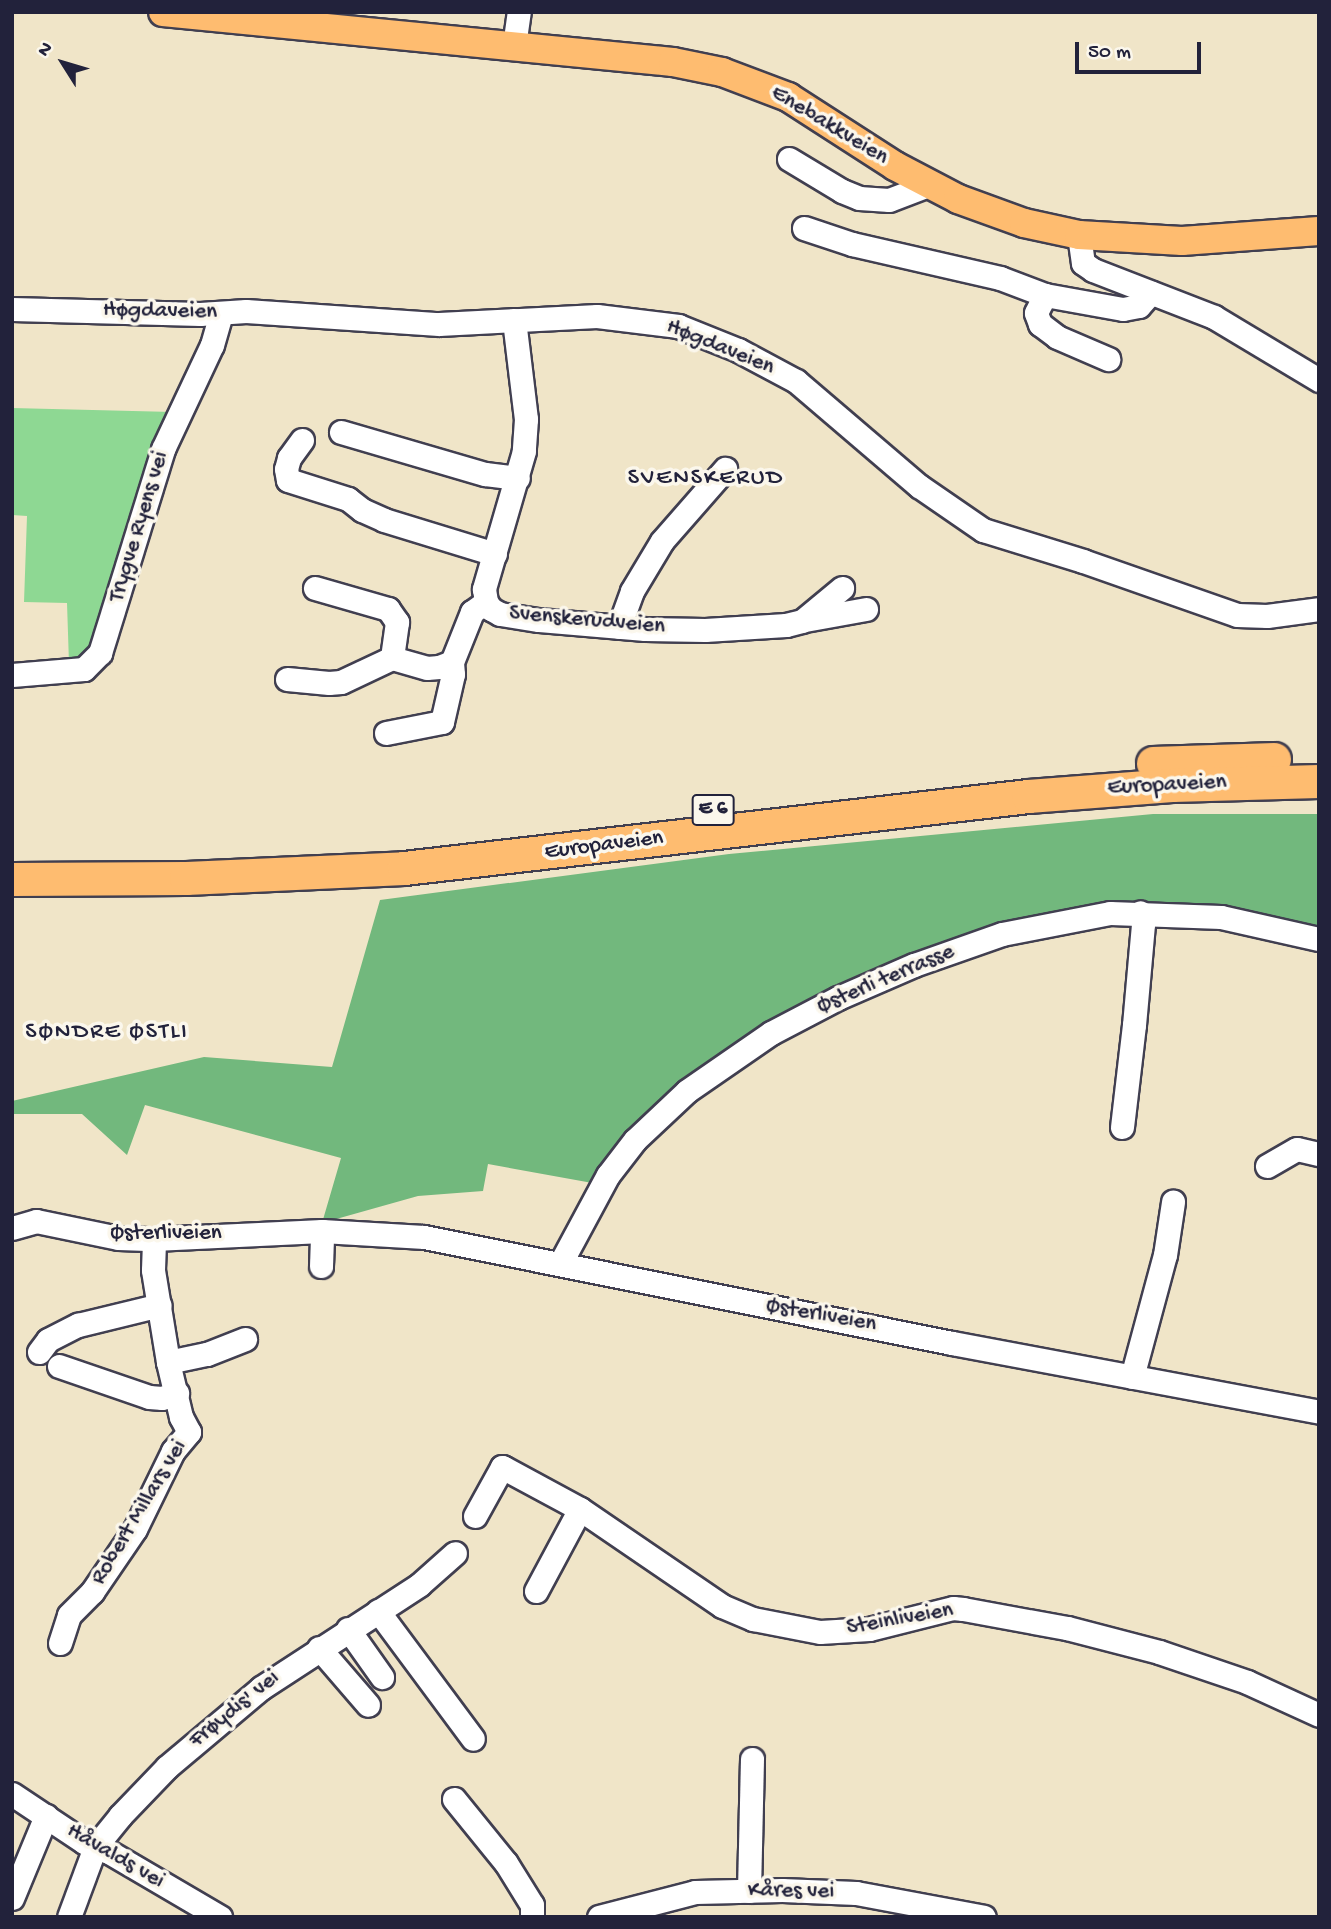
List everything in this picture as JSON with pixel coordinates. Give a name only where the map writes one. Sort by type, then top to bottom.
[{"type":"highway","name":"Europaveien","points":[[12,857],[198,856],[402,845],[1029,773],[1171,762],[1319,759]]},
{"type":"highway","name":"Europaveien","points":[[12,878],[186,878],[404,868],[1028,796],[1172,785],[1319,781]]},
{"type":"main road","name":"Enebakkveien","points":[[163,12],[673,62],[746,80],[804,107],[928,185],[1002,216],[1079,235],[1184,241],[1319,231]]},
{"type":"street","points":[[514,46],[519,12]]},
{"type":"street","points":[[789,159],[842,191],[859,198],[889,200],[928,185]]},
{"type":"street","points":[[804,228],[852,244],[1000,278],[1045,295],[1129,309],[1139,306],[1151,292]]},
{"type":"street","points":[[1079,235],[1083,263],[1214,317],[1319,380]]},
{"type":"street","points":[[1045,295],[1036,313],[1044,328],[1108,359]]},
{"type":"street","name":"Høgdaveien","points":[[12,309],[309,314],[389,323],[435,324],[597,316],[678,326],[738,350],[796,381],[919,486],[983,530],[1237,614],[1267,616],[1319,609]]},
{"type":"street","name":"Trygve Ryens vei","points":[[12,675],[84,669],[100,653],[163,449],[204,363],[221,313]]},
{"type":"street","name":"Svenskerudveien","points":[[514,320],[526,419],[524,451],[484,589],[486,602],[500,614],[619,627],[705,630],[786,625],[866,609]]},
{"type":"street","points":[[341,432],[485,474],[518,478]]},
{"type":"street","points":[[302,440],[289,458],[288,480],[348,499],[362,510],[384,520],[495,554]]},
{"type":"street","points":[[619,627],[632,591],[662,541],[725,469]]},
{"type":"street","points":[[315,588],[388,609],[397,622],[392,658]]},
{"type":"street","points":[[802,621],[842,588]]},
{"type":"street","points":[[386,733],[442,722],[452,662],[472,612],[486,602]]},
{"type":"street","points":[[287,679],[341,682],[392,658],[427,668],[452,662]]},
{"type":"street","points":[[1122,1127],[1136,1012],[1143,924],[1140,912]]},
{"type":"street","name":"Østerli terrasse","points":[[560,1264],[608,1175],[635,1140],[687,1091],[771,1033],[838,998],[982,940],[1075,918],[1140,912],[1221,917],[1319,939]]},
{"type":"street","points":[[1267,1166],[1297,1149],[1319,1154]]},
{"type":"street","points":[[1132,1377],[1165,1255],[1173,1202]]},
{"type":"street","name":"Østerliveien","points":[[12,1228],[36,1221],[118,1237],[154,1239],[322,1231],[424,1237],[1319,1412]]},
{"type":"street","points":[[321,1266],[322,1231]]},
{"type":"street","name":"Robert Millars vei","points":[[60,1643],[69,1615],[92,1592],[135,1529],[173,1451],[189,1432],[181,1417],[168,1362],[153,1262],[154,1239]]},
{"type":"street","points":[[39,1352],[48,1340],[78,1325],[160,1305]]},
{"type":"street","points":[[168,1362],[207,1354],[245,1339]]},
{"type":"street","points":[[59,1366],[149,1397],[162,1398],[177,1393]]},
{"type":"street","name":"Steinliveien","points":[[475,1516],[502,1467],[580,1509],[722,1606],[754,1619],[820,1632],[869,1629],[953,1608],[963,1609],[1067,1628],[1159,1652],[1247,1682],[1319,1715]]},
{"type":"street","points":[[536,1591],[580,1509]]},
{"type":"street","name":"Frøydis' vei","points":[[69,1917],[95,1847],[120,1816],[191,1745],[245,1700],[319,1648],[419,1585],[455,1553]]},
{"type":"street","points":[[378,1611],[473,1739]]},
{"type":"street","points":[[348,1629],[382,1677]]},
{"type":"street","points":[[319,1648],[368,1705]]},
{"type":"street","points":[[749,1891],[752,1759]]},
{"type":"street","name":"Håvalds vei","points":[[12,1794],[95,1847],[109,1852],[220,1917]]},
{"type":"street","points":[[454,1799],[506,1863],[532,1905],[532,1917]]},
{"type":"street","points":[[12,1898],[46,1816]]},
{"type":"street","name":"Kåres vei","points":[[598,1917],[695,1892],[749,1891],[856,1893],[984,1917]]},
{"type":"green space","points":[[12,408],[173,412],[87,657],[69,664],[67,603],[24,602],[27,516],[12,515]]},
{"type":"green space","points":[[1153,814],[1319,814],[1319,938],[1161,911],[1008,934],[806,1018],[707,1085],[609,1186],[488,1164],[483,1191],[418,1196],[322,1223],[341,1158],[145,1105],[127,1155],[82,1114],[12,1114],[12,1101],[204,1057],[332,1067],[380,900],[729,854]]},
{"type":"district","name":"SVENSKERUD","points":[[706,479]]},
{"type":"district","name":"SØNDRE ØSTLI","points":[[107,1033]]}]
